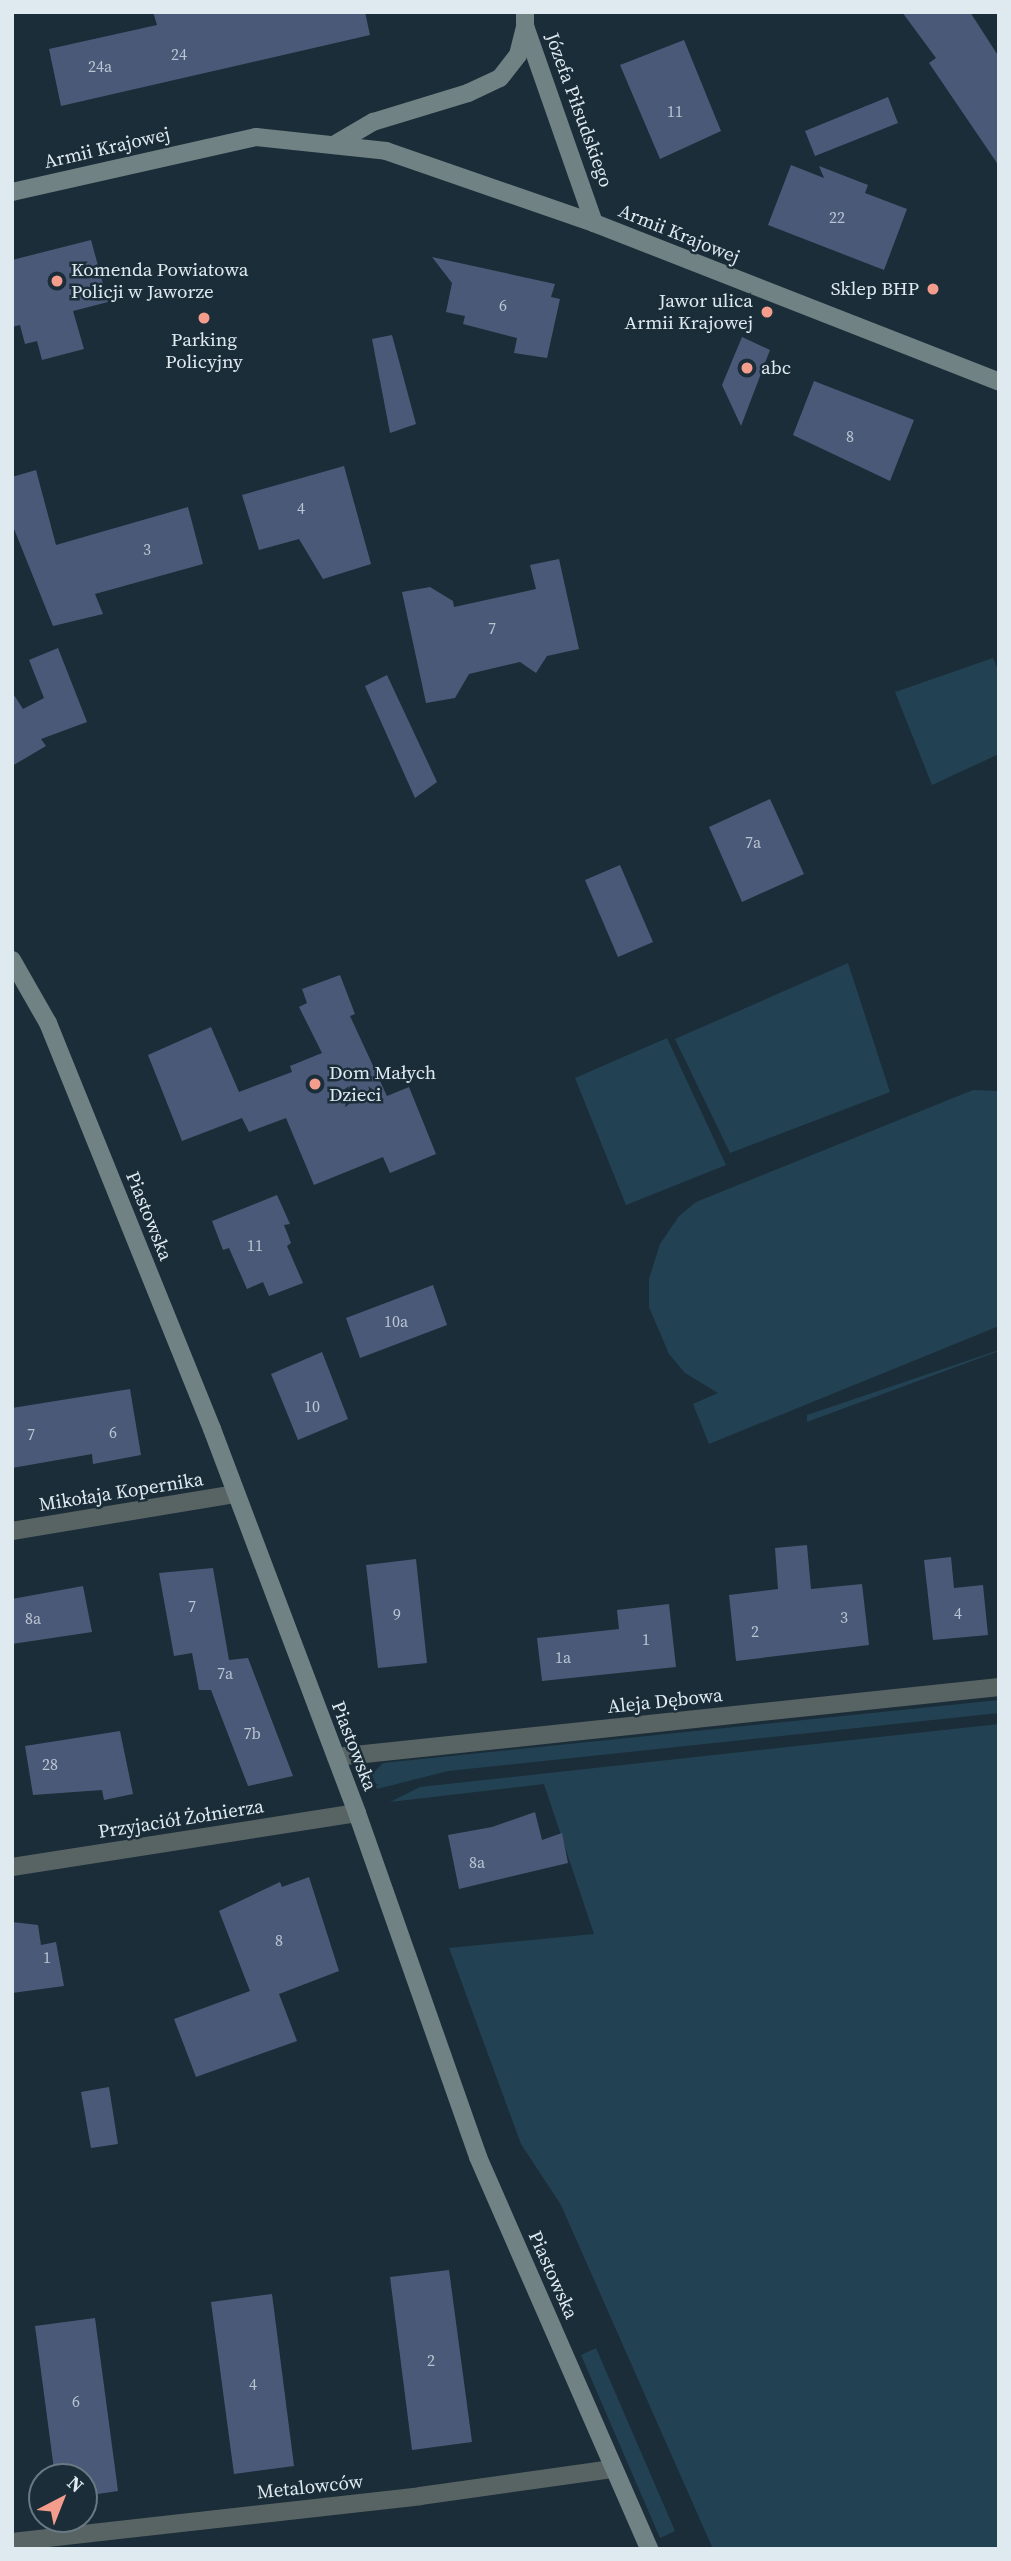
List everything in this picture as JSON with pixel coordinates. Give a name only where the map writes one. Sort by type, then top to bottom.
[{"type":"street","points":[[337,143],[373,122],[468,93],[500,78],[519,55],[525,19]]},
{"type":"street","name":"Józefa Piłsudskiego","points":[[525,19],[594,223]]},
{"type":"street","name":"Armii Krajowej","points":[[12,192],[249,138],[337,143],[438,167],[594,223],[999,382]]},
{"type":"street","name":"Piastowska","points":[[12,960],[48,1023],[236,1494],[357,1813],[478,2157],[649,2549]]},
{"type":"street","name":"Mikołaja Kopernika","points":[[12,1531],[236,1494]]},
{"type":"street","name":"Aleja Dębowa","points":[[336,1757],[999,1687]]},
{"type":"street","name":"Przyjaciół Żołnierza","points":[[12,1867],[357,1813]]},
{"type":"street","name":"Metalowców","points":[[12,2542],[420,2496],[612,2469]]},
{"type":"shaded area","points":[[993,658],[999,672],[999,754],[932,785],[895,692]]},
{"type":"shaded area","points":[[848,963],[890,1092],[730,1153],[675,1039]]},
{"type":"shaded area","points":[[667,1038],[726,1165],[626,1205],[575,1078]]},
{"type":"shaded area","points":[[973,1090],[999,1091],[999,1326],[709,1444],[693,1404],[718,1393],[685,1373],[669,1354],[649,1307],[649,1279],[660,1244],[679,1216],[696,1202]]},
{"type":"shaded area","points":[[999,1351],[807,1422],[807,1415]]},
{"type":"shaded area","points":[[999,1700],[999,1713],[448,1771],[377,1789],[372,1774],[383,1763]]},
{"type":"shaded area","points":[[999,1724],[999,2549],[713,2549],[561,2205],[521,2144],[449,1948],[594,1934],[544,1784],[390,1802],[420,1787]]},
{"type":"shaded area","points":[[596,2348],[675,2531],[660,2538],[581,2355]]},
{"type":"building","points":[[153,12],[365,12],[370,35],[61,106],[49,49],[157,25]]},
{"type":"building","points":[[902,12],[970,12],[999,57],[999,166],[929,63],[936,58]]},
{"type":"building","points":[[684,40],[721,131],[660,159],[620,65]]},
{"type":"building","points":[[888,97],[898,123],[815,156],[805,131]]},
{"type":"building","points":[[791,165],[824,178],[819,166],[868,185],[865,193],[907,209],[884,270],[768,225]]},
{"type":"building","name":"Komenda Powiatowa Policji w Jaworze","points":[[91,240],[108,302],[73,311],[84,349],[42,360],[37,341],[25,344],[20,325],[12,327],[12,260]]},
{"type":"building","points":[[432,257],[555,284],[551,297],[560,299],[547,358],[514,353],[517,338],[463,324],[465,316],[446,312],[452,283]]},
{"type":"building","points":[[392,335],[416,424],[390,433],[372,339]]},
{"type":"building","name":"abc","points":[[742,337],[770,350],[741,426],[722,385]]},
{"type":"building","points":[[814,381],[914,420],[890,481],[793,435]]},
{"type":"building","points":[[344,466],[371,564],[323,579],[299,539],[259,550],[242,495]]},
{"type":"building","points":[[36,470],[56,545],[188,507],[203,564],[95,594],[103,614],[53,626],[12,524],[12,477]]},
{"type":"building","points":[[559,559],[579,649],[547,656],[536,673],[520,662],[469,674],[455,698],[426,703],[402,592],[430,587],[453,601],[454,607],[536,589],[530,565]]},
{"type":"building","points":[[58,648],[87,722],[41,739],[46,746],[12,766],[12,692],[23,709],[44,698],[29,660]]},
{"type":"building","points":[[387,675],[437,782],[415,798],[365,686]]},
{"type":"building","points":[[770,799],[804,874],[742,902],[709,827]]},
{"type":"building","points":[[620,865],[653,942],[618,957],[585,880]]},
{"type":"building","points":[[340,975],[355,1014],[350,1016],[387,1096],[409,1087],[436,1154],[390,1173],[383,1157],[314,1185],[286,1118],[249,1132],[242,1118],[182,1141],[148,1055],[211,1027],[239,1092],[292,1072],[290,1066],[322,1053],[299,1007],[307,1003],[302,989]]},
{"type":"building","points":[[277,1195],[290,1224],[284,1225],[291,1243],[287,1246],[303,1283],[269,1296],[263,1282],[247,1289],[229,1248],[223,1250],[212,1221]]},
{"type":"building","points":[[433,1285],[447,1325],[360,1358],[346,1318]]},
{"type":"building","points":[[322,1352],[348,1419],[298,1440],[271,1374]]},
{"type":"building","points":[[130,1389],[141,1455],[93,1464],[92,1454],[12,1468],[12,1408]]},
{"type":"building","points":[[807,1545],[811,1589],[862,1584],[869,1645],[736,1661],[729,1595],[778,1589],[775,1548]]},
{"type":"building","points":[[951,1557],[954,1588],[983,1585],[988,1635],[933,1640],[924,1560]]},
{"type":"building","points":[[416,1559],[427,1663],[378,1668],[366,1565]]},
{"type":"building","points":[[213,1568],[229,1660],[248,1658],[293,1776],[248,1786],[211,1690],[199,1690],[192,1653],[174,1656],[159,1573]]},
{"type":"building","points":[[83,1586],[92,1632],[12,1644],[12,1599]]},
{"type":"building","points":[[669,1604],[676,1667],[542,1681],[537,1638],[619,1629],[617,1610]]},
{"type":"building","points":[[120,1731],[133,1794],[104,1800],[102,1790],[33,1795],[25,1746]]},
{"type":"building","points":[[535,1812],[542,1840],[562,1833],[568,1863],[459,1889],[448,1835],[492,1827]]},
{"type":"building","points":[[309,1877],[339,1971],[279,1994],[297,2041],[196,2077],[174,2019],[250,1991],[219,1911],[280,1882],[282,1887]]},
{"type":"building","points":[[12,1922],[38,1925],[41,1945],[56,1942],[64,1986],[12,1993]]},
{"type":"building","points":[[109,2087],[118,2144],[91,2148],[81,2092]]},
{"type":"building","points":[[449,2270],[472,2442],[412,2450],[390,2277]]},
{"type":"building","points":[[272,2294],[294,2466],[234,2474],[211,2302]]},
{"type":"building","points":[[95,2318],[118,2491],[98,2494],[98,2463],[53,2463],[35,2326]]},
{"type":"place","name":"Komenda Powiatowa Policji w Jaworze","points":[[57,281]]},
{"type":"place","name":"Sklep BHP","points":[[933,289]]},
{"type":"place","name":"Jawor ulica Armii Krajowej","points":[[767,312]]},
{"type":"place","name":"Parking Policyjny","points":[[204,318]]},
{"type":"place","name":"abc","points":[[747,368]]},
{"type":"place","name":"Dom Małych Dzieci","points":[[315,1084]]}]
